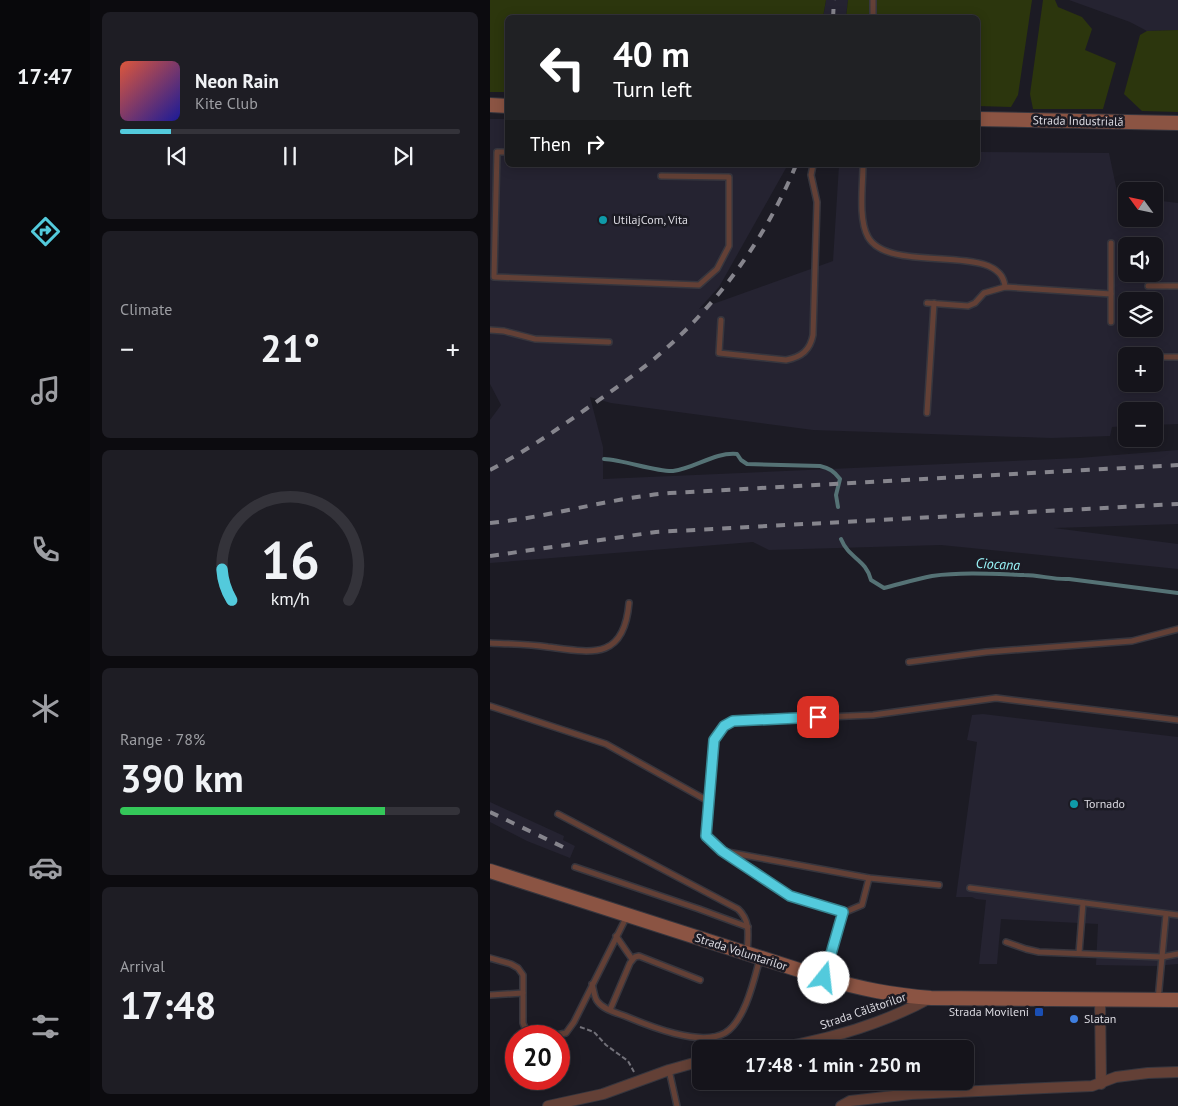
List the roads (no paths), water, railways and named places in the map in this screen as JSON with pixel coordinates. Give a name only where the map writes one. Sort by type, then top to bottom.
[{"type":"main road","points":[[490,105],[505,106]]},
{"type":"main road","name":"Strada Industrială","points":[[980,119],[1178,123]]},
{"type":"main road","name":"Strada Voluntarilor","points":[[490,871],[746,954],[866,990],[894,995],[931,998],[1178,1000]]},
{"type":"street","name":"Strada Călătorilor","points":[[814,1040],[846,1033],[909,1010],[931,998]]},
{"type":"street","points":[[1100,999],[1101,1084]]},
{"type":"street","points":[[548,1106],[603,1094],[692,1064]]},
{"type":"street","points":[[841,1106],[850,1101],[911,1094],[1092,1086],[1116,1077],[1178,1072]]},
{"type":"lane","points":[[873,0],[873,15]]},
{"type":"lane","points":[[505,152],[497,152],[494,277],[699,285],[717,270],[729,246],[729,177],[661,176]]},
{"type":"lane","points":[[721,320],[719,353],[786,360],[794,358],[808,349],[813,335],[817,211],[811,175],[813,167]]},
{"type":"lane","points":[[864,167],[862,220],[868,238],[875,245],[882,250],[902,256],[983,264],[996,270],[1002,276],[1005,287]]},
{"type":"lane","points":[[1110,322],[1111,243]]},
{"type":"lane","points":[[1148,286],[1178,286]]},
{"type":"lane","points":[[927,303],[968,306],[975,303],[984,293],[1005,287],[1111,294]]},
{"type":"lane","points":[[927,413],[934,303]]},
{"type":"lane","points":[[490,330],[504,331],[535,339],[609,342]]},
{"type":"lane","points":[[1163,357],[1178,357]]},
{"type":"lane","points":[[490,643],[548,646],[566,650],[600,650],[617,641],[623,632],[628,617],[629,603]]},
{"type":"lane","points":[[909,662],[986,652],[1132,640],[1178,629]]},
{"type":"lane","points":[[869,878],[862,905],[843,912],[790,896],[722,851],[706,836],[714,740],[724,726],[733,721],[873,715],[996,698],[1178,720]]},
{"type":"lane","points":[[490,706],[606,744],[708,801]]},
{"type":"lane","points":[[558,814],[738,908],[747,919],[746,954]]},
{"type":"lane","points":[[722,851],[869,878],[938,885]]},
{"type":"lane","points":[[575,867],[699,908],[748,927]]},
{"type":"lane","points":[[970,888],[1178,915]]},
{"type":"lane","points":[[1079,953],[1083,903]]},
{"type":"lane","points":[[824,978],[843,912]]},
{"type":"lane","points":[[1158,1000],[1166,914]]},
{"type":"lane","points":[[570,1028],[627,916]]},
{"type":"lane","points":[[616,936],[632,959]]},
{"type":"lane","points":[[1006,942],[1039,952],[1162,957],[1178,954]]},
{"type":"lane","points":[[610,1010],[632,959],[639,956],[700,980]]},
{"type":"lane","points":[[490,958],[511,964],[518,968],[523,975],[524,1025]]},
{"type":"lane","points":[[592,984],[598,1003],[610,1010],[650,1026],[681,1034],[696,1037],[717,1036],[726,1033],[742,1013],[760,958]]},
{"type":"lane","points":[[490,995],[523,992]]},
{"type":"lane","points":[[669,1070],[677,1106]]},
{"type":"waterway","name":"Ciocana","points":[[604,459],[666,471],[689,467],[721,455],[729,454],[737,454],[747,464],[820,466],[831,470],[840,479],[836,495],[838,507]]},
{"type":"waterway","name":"Ciocana","points":[[841,539],[848,551],[869,573],[871,580],[884,588],[932,576],[990,574],[1030,575],[1178,593]]},
{"type":"railway","points":[[833,15],[834,0]]},
{"type":"railway","points":[[490,470],[539,441],[603,397],[646,366],[677,339],[718,295],[737,271],[769,220],[784,193],[795,167]]},
{"type":"railway","points":[[490,523],[647,495],[670,493],[1178,465]]},
{"type":"railway","points":[[490,556],[656,532],[1178,504]]},
{"type":"railway","points":[[490,812],[565,848]]},
{"type":"place","name":"UtilajCom, Vita","points":[[603,220]]},
{"type":"place","name":"Tornado","points":[[1074,804]]},
{"type":"place","name":"Strada Movileni","points":[[1039,1012]]},
{"type":"place","name":"Slatan","points":[[1074,1019]]}]
